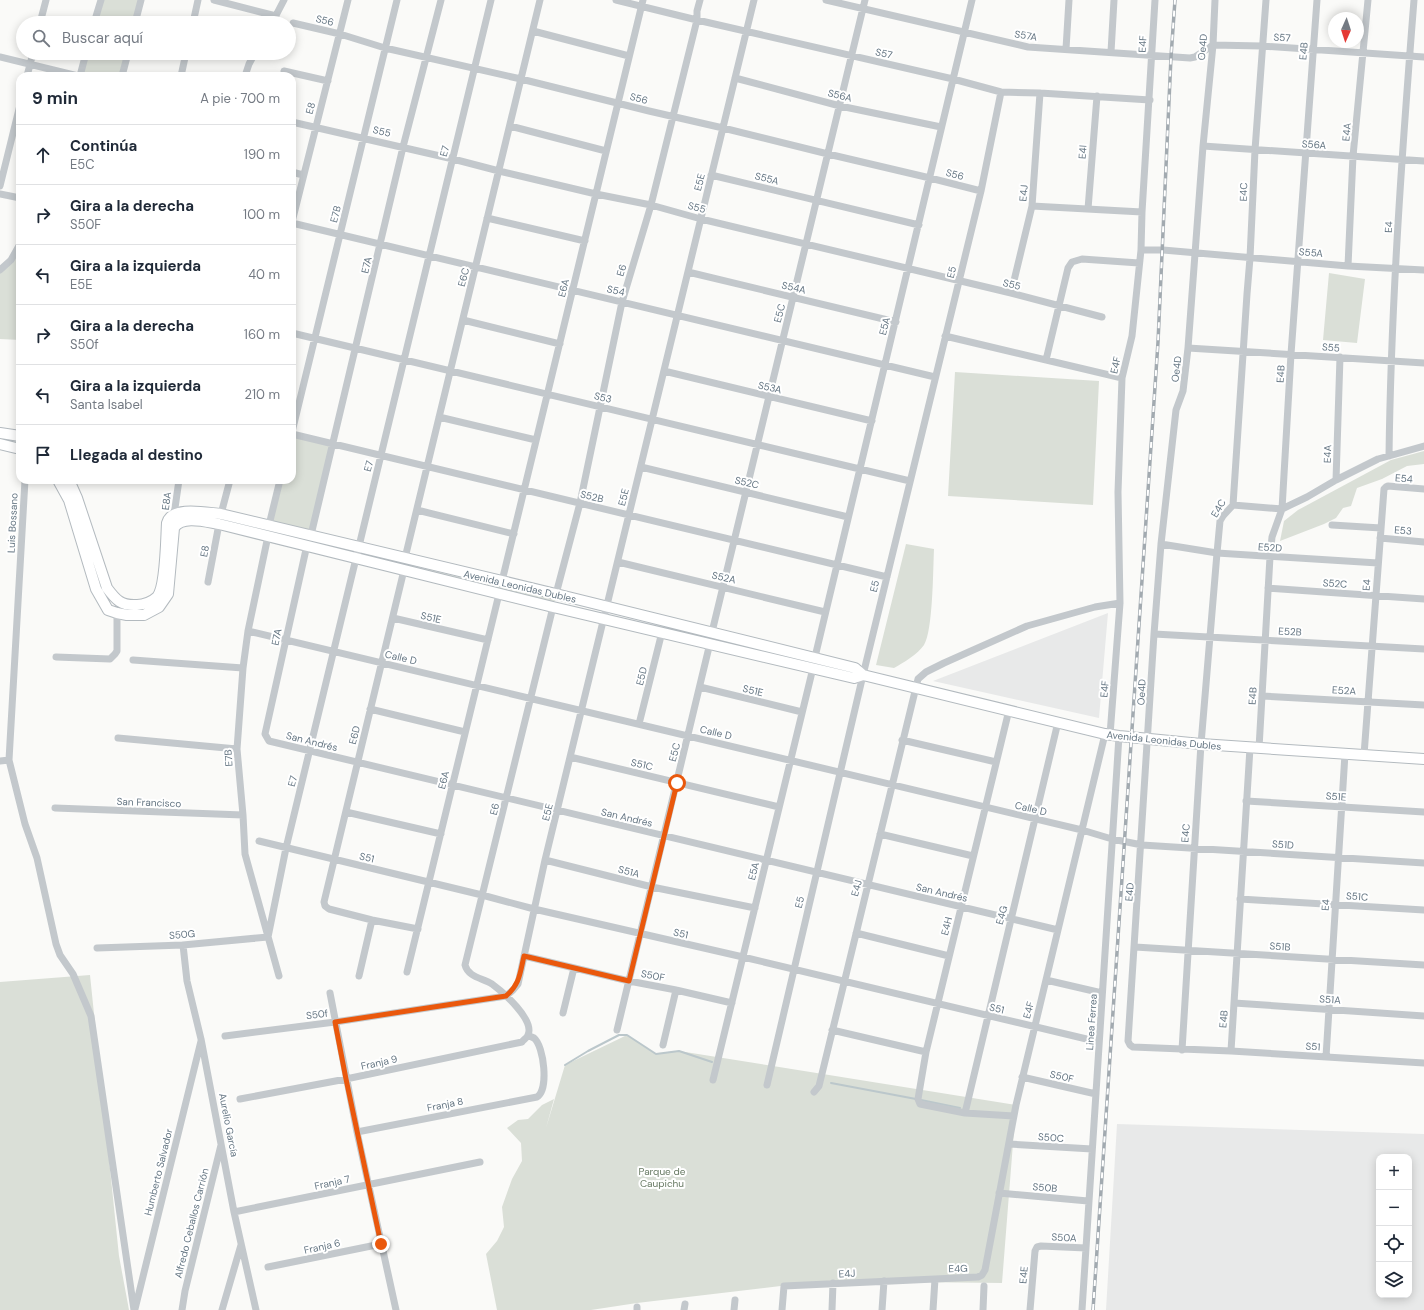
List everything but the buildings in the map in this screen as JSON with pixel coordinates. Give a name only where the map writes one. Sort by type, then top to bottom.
[{"type":"main road","points":[[0,433],[16,435]]},
{"type":"main road","points":[[0,444],[16,448]]},
{"type":"main road","points":[[60,484],[69,500],[96,589],[108,610],[127,615],[144,615],[159,607],[168,594],[175,519],[170,517],[167,522],[163,583],[158,596],[151,601],[140,605],[130,605],[117,601],[107,588],[77,498],[71,484]]},
{"type":"main road","name":"Avenida Leonidas Dubles","points":[[175,519],[188,511],[220,519],[268,536],[499,594],[854,678],[863,674]]},
{"type":"main road","name":"Avenida Leonidas Dubles","points":[[220,519],[269,525],[556,594],[814,657],[855,668],[863,674],[1112,735],[1148,740],[1424,759]]},
{"type":"main road","points":[[304,545],[307,534]]},
{"type":"street","points":[[42,16],[46,0]]},
{"type":"street","points":[[96,16],[101,0]]},
{"type":"street","points":[[137,16],[141,0]]},
{"type":"street","points":[[195,16],[198,0]]},
{"type":"street","points":[[214,0],[276,16],[284,0]]},
{"type":"street","name":"E8","points":[[296,206],[348,0]]},
{"type":"street","name":"E7B","points":[[296,416],[397,0]]},
{"type":"street","name":"E7A","points":[[307,534],[333,443],[441,0]]},
{"type":"street","name":"E7","points":[[268,937],[286,848],[491,0]]},
{"type":"street","name":"E6C","points":[[405,558],[540,0]]},
{"type":"street","name":"S57","points":[[616,0],[642,3],[697,20],[953,79],[1001,92],[1150,100]]},
{"type":"street","name":"E6","points":[[556,594],[580,503],[622,302],[651,205],[674,116],[697,20],[697,11],[700,0]]},
{"type":"street","name":"E5E","points":[[506,996],[518,984],[570,757],[754,0]]},
{"type":"street","points":[[826,0],[863,8]]},
{"type":"street","name":"E5C","points":[[712,632],[865,0]]},
{"type":"street","name":"E5A","points":[[814,657],[896,322],[972,0]]},
{"type":"street","points":[[1066,49],[1069,0]]},
{"type":"street","points":[[1111,52],[1114,0]]},
{"type":"street","name":"E4F","points":[[985,1270],[1022,1076],[1082,830],[1112,735],[1120,603],[1118,492],[1122,378],[1132,336],[1139,263],[1155,0]]},
{"type":"street","name":"Oe4D","points":[[1148,740],[1154,634],[1162,544],[1176,410],[1183,391],[1188,348],[1203,146],[1213,45],[1215,0]]},
{"type":"street","name":"E4C","points":[[1182,1050],[1201,744],[1217,553],[1220,521],[1233,505],[1266,0]]},
{"type":"street","name":"E4B","points":[[1231,1051],[1246,800],[1262,696],[1272,537],[1282,510],[1291,354],[1317,0]]},
{"type":"street","name":"E4A","points":[[1348,266],[1353,156],[1368,0]]},
{"type":"street","name":"E4","points":[[1389,456],[1390,361],[1402,160],[1414,0]]},
{"type":"street","name":"E6A","points":[[502,581],[642,3]]},
{"type":"street","name":"S57A","points":[[863,8],[1028,47],[1190,58],[1195,57],[1213,45]]},
{"type":"street","name":"S56","points":[[296,24],[340,34],[385,48],[521,79],[981,191]]},
{"type":"street","points":[[533,31],[629,56]]},
{"type":"street","name":"S57","points":[[1213,45],[1262,46],[1424,57]]},
{"type":"street","points":[[0,57],[61,72]]},
{"type":"street","points":[[28,72],[31,60]]},
{"type":"street","points":[[80,72],[84,60]]},
{"type":"street","points":[[123,72],[126,60]]},
{"type":"street","points":[[182,72],[184,60]]},
{"type":"street","points":[[246,72],[251,60]]},
{"type":"street","points":[[284,71],[288,72]]},
{"type":"street","points":[[296,74],[328,81]]},
{"type":"street","name":"S56A","points":[[735,78],[840,106],[941,127]]},
{"type":"street","name":"E5","points":[[767,1086],[793,969],[841,773],[863,674],[981,191],[1001,92]]},
{"type":"street","name":"E4J","points":[[1011,293],[1032,206],[1040,93]]},
{"type":"street","name":"E4I","points":[[1088,209],[1096,96]]},
{"type":"street","points":[[0,186],[16,121]]},
{"type":"street","name":"S55","points":[[296,123],[453,158],[499,171],[596,194],[651,205],[701,219],[1011,293],[1102,317]]},
{"type":"street","points":[[510,126],[606,151]]},
{"type":"street","name":"S56A","points":[[1203,146],[1424,161]]},
{"type":"street","points":[[296,173],[303,175]]},
{"type":"street","name":"S55A","points":[[711,175],[919,225]]},
{"type":"street","points":[[0,194],[16,197]]},
{"type":"street","points":[[1032,206],[1142,212]]},
{"type":"street","points":[[488,218],[585,241]]},
{"type":"street","name":"S54","points":[[296,224],[935,377]]},
{"type":"street","name":"S55A","points":[[1140,250],[1163,250],[1348,266],[1424,270]]},
{"type":"street","points":[[0,270],[11,260],[16,251]]},
{"type":"street","points":[[1046,360],[1068,268],[1072,262],[1082,259],[1139,263]]},
{"type":"street","name":"S54A","points":[[688,272],[896,322]]},
{"type":"street","points":[[463,320],[560,344]]},
{"type":"street","name":"S53","points":[[296,334],[910,481]]},
{"type":"street","points":[[945,336],[1122,378]]},
{"type":"street","name":"S55","points":[[1188,348],[1424,363]]},
{"type":"street","name":"E4A","points":[[1336,480],[1340,357]]},
{"type":"street","name":"S53A","points":[[664,372],[872,421]]},
{"type":"street","points":[[439,417],[536,440]]},
{"type":"street","name":"S52B","points":[[296,434],[887,577]]},
{"type":"street","points":[[1233,505],[1282,510],[1336,480],[1378,460],[1424,446]]},
{"type":"street","name":"S52C","points":[[641,467],[848,517]]},
{"type":"street","name":"Luis Bossano","points":[[25,484],[10,760],[25,824],[37,858],[56,944],[60,955],[76,979],[91,1016],[134,1310]]},
{"type":"street","name":"E8A","points":[[175,519],[179,484]]},
{"type":"street","name":"E8","points":[[208,582],[220,519],[229,484]]},
{"type":"street","points":[[269,525],[279,484]]},
{"type":"street","name":"E54","points":[[1384,489],[1388,486],[1424,489]]},
{"type":"street","name":"E4","points":[[1364,755],[1384,489]]},
{"type":"street","points":[[417,510],[514,534]]},
{"type":"street","points":[[1332,525],[1381,528]]},
{"type":"street","name":"E7B","points":[[268,536],[248,631],[242,668],[237,749],[245,854],[279,976]]},
{"type":"street","name":"E53","points":[[1380,538],[1424,542]]},
{"type":"street","name":"E52D","points":[[1162,544],[1217,553],[1378,563]]},
{"type":"street","name":"E7A","points":[[265,734],[286,640],[304,545]]},
{"type":"street","name":"S52A","points":[[618,562],[825,612]]},
{"type":"street","name":"E6D","points":[[372,920],[329,909],[325,906],[324,902],[404,570]]},
{"type":"street","name":"S52C","points":[[1268,588],[1424,598]]},
{"type":"street","name":"E6A","points":[[407,972],[499,594]]},
{"type":"street","points":[[915,687],[918,679],[926,672],[1027,626],[1096,607],[1120,603]]},
{"type":"street","name":"E6","points":[[506,996],[491,984],[472,974],[467,970],[465,965],[553,607]]},
{"type":"street","points":[[56,657],[110,659],[117,651],[117,613]]},
{"type":"street","name":"S51E","points":[[393,618],[488,640]]},
{"type":"street","name":"Calle D","points":[[248,631],[1082,830],[1112,840],[1142,845]]},
{"type":"street","name":"E5D","points":[[640,724],[662,632]]},
{"type":"street","name":"E52B","points":[[1154,634],[1424,649]]},
{"type":"street","name":"E5C","points":[[617,1030],[710,643]]},
{"type":"street","points":[[133,660],[242,668]]},
{"type":"street","name":"E5A","points":[[713,1080],[813,668]]},
{"type":"street","name":"S51E","points":[[700,687],[802,712]]},
{"type":"street","name":"E4J","points":[[814,1092],[819,1086],[915,687]]},
{"type":"street","name":"E52A","points":[[1262,696],[1424,705]]},
{"type":"street","points":[[370,709],[465,732]]},
{"type":"street","name":"E4H","points":[[964,1113],[920,1104],[918,1096],[926,1052],[1009,710]]},
{"type":"street","name":"E4G","points":[[964,1113],[1058,722]]},
{"type":"street","name":"San Andrés","points":[[265,734],[270,741],[310,751],[1058,930]]},
{"type":"street","name":"Linea Ferrea","points":[[1082,1310],[1112,840],[1112,735]]},
{"type":"street","points":[[118,738],[237,749]]},
{"type":"street","points":[[902,740],[996,762]]},
{"type":"street","name":"E4D","points":[[1130,1045],[1128,1041],[1148,740]]},
{"type":"street","name":"E4","points":[[1326,1057],[1345,754]]},
{"type":"street","name":"S51C","points":[[570,757],[779,807]]},
{"type":"street","points":[[0,761],[10,760]]},
{"type":"street","name":"S51E","points":[[1246,800],[1424,812]]},
{"type":"street","name":"San Francisco","points":[[55,808],[243,815]]},
{"type":"street","points":[[346,812],[441,834]]},
{"type":"street","points":[[880,834],[973,856]]},
{"type":"street","name":"S51","points":[[259,841],[534,909],[1099,1042]]},
{"type":"street","name":"S51D","points":[[1142,845],[1424,863]]},
{"type":"street","name":"S51A","points":[[546,860],[652,887],[755,908]]},
{"type":"street","name":"S51C","points":[[1240,899],[1424,910]]},
{"type":"street","points":[[359,976],[372,920],[418,929]]},
{"type":"street","points":[[856,933],[949,956]]},
{"type":"street","name":"S50G","points":[[97,948],[182,944],[268,937]]},
{"type":"street","name":"Aurelio García","points":[[182,944],[187,981],[201,1039],[222,1142],[234,1212],[256,1310]]},
{"type":"street","name":"S51B","points":[[1135,947],[1424,965]]},
{"type":"street","name":"S50F","points":[[524,956],[629,981],[732,1003]]},
{"type":"street","points":[[563,1013],[574,968]]},
{"type":"street","points":[[1046,980],[1102,993]]},
{"type":"street","points":[[663,1045],[676,990]]},
{"type":"street","points":[[330,993],[357,1132],[396,1310]]},
{"type":"street","points":[[506,996],[526,1019],[529,1028],[528,1036]]},
{"type":"street","name":"S50f","points":[[225,1036],[335,1022],[506,996]]},
{"type":"street","name":"S51A","points":[[1234,1003],[1424,1016]]},
{"type":"street","points":[[832,1030],[926,1052]]},
{"type":"street","name":"Franja 9","points":[[240,1099],[346,1079],[522,1042],[528,1036]]},
{"type":"street","name":"Franja 8","points":[[357,1132],[537,1097],[542,1092],[543,1062],[538,1045],[534,1038],[528,1036]]},
{"type":"street","name":"Humberto Salvador","points":[[134,1310],[201,1039]]},
{"type":"street","name":"S51","points":[[1130,1045],[1133,1047],[1231,1051],[1424,1063]]},
{"type":"street","name":"S50F","points":[[1022,1076],[1096,1094]]},
{"type":"street","points":[[964,1113],[1014,1116]]},
{"type":"street","name":"Alfredo Ceballos Carrión","points":[[182,1310],[185,1291],[222,1142]]},
{"type":"street","name":"S50C","points":[[1009,1144],[1092,1149]]},
{"type":"street","name":"Franja 7","points":[[234,1212],[480,1162]]},
{"type":"street","name":"S50B","points":[[1000,1193],[1088,1201]]},
{"type":"street","points":[[222,1310],[241,1244]]},
{"type":"street","name":"Franja 6","points":[[268,1267],[381,1244]]},
{"type":"street","name":"S50A","points":[[1041,1246],[1086,1248]]},
{"type":"street","name":"E4E","points":[[1030,1310],[1035,1251],[1037,1247],[1041,1246]]},
{"type":"street","name":"E4G","points":[[933,1310],[935,1278],[978,1277],[985,1270]]},
{"type":"street","name":"E4J","points":[[782,1310],[784,1286],[935,1278]]},
{"type":"street","points":[[882,1310],[884,1281]]},
{"type":"street","points":[[832,1310],[833,1283]]},
{"type":"street","points":[[982,1310],[984,1286]]},
{"type":"street","points":[[734,1310],[735,1300]]},
{"type":"shaded area","points":[[1108,613],[1099,718],[933,681]]},
{"type":"shaded area","points":[[1117,1124],[1424,1134],[1424,1310],[1106,1310]]},
{"type":"green space","points":[[99,0],[139,0],[135,16],[95,16]]},
{"type":"green space","points":[[83,60],[123,60],[120,72],[80,72]]},
{"type":"green space","points":[[16,252],[16,340],[0,339],[0,273]]},
{"type":"green space","points":[[1329,273],[1365,279],[1357,343],[1323,340]]},
{"type":"green space","points":[[955,372],[1099,381],[1093,505],[948,496]]},
{"type":"green space","points":[[296,437],[332,445],[310,533],[271,524],[280,484],[296,484]]},
{"type":"green space","points":[[1424,451],[1424,464],[1407,466],[1382,479],[1357,488],[1351,506],[1343,508],[1336,518],[1280,541],[1284,521],[1298,510],[1391,460]]},
{"type":"green space","points":[[253,528],[556,600],[553,602]]},
{"type":"green space","points":[[906,544],[934,549],[931,614],[927,638],[924,645],[918,652],[894,668],[876,665]]},
{"type":"green space","points":[[90,975],[119,1256],[129,1310],[0,1310],[0,982]]},
{"type":"green space","name":"Parque de Caupichu","points":[[627,1035],[656,1054],[679,1051],[1016,1105],[1002,1283],[822,1281],[637,1303],[591,1310],[497,1310],[486,1254],[497,1241],[504,1227],[502,1207],[512,1179],[522,1161],[521,1143],[507,1128],[518,1120],[528,1119],[542,1105],[554,1099],[546,1128],[565,1065]]},
{"type":"waterway","points":[[565,1065],[619,1035],[627,1035],[656,1054],[679,1051],[712,1062]]},
{"type":"waterway","points":[[831,1083],[916,1099]]},
{"type":"waterway","points":[[921,1100],[960,1108]]},
{"type":"railway","points":[[1093,1310],[1158,342],[1175,0]]},
{"type":"route","points":[[381,1244],[335,1022],[506,996],[518,984],[524,956],[629,981],[677,783]]}]
